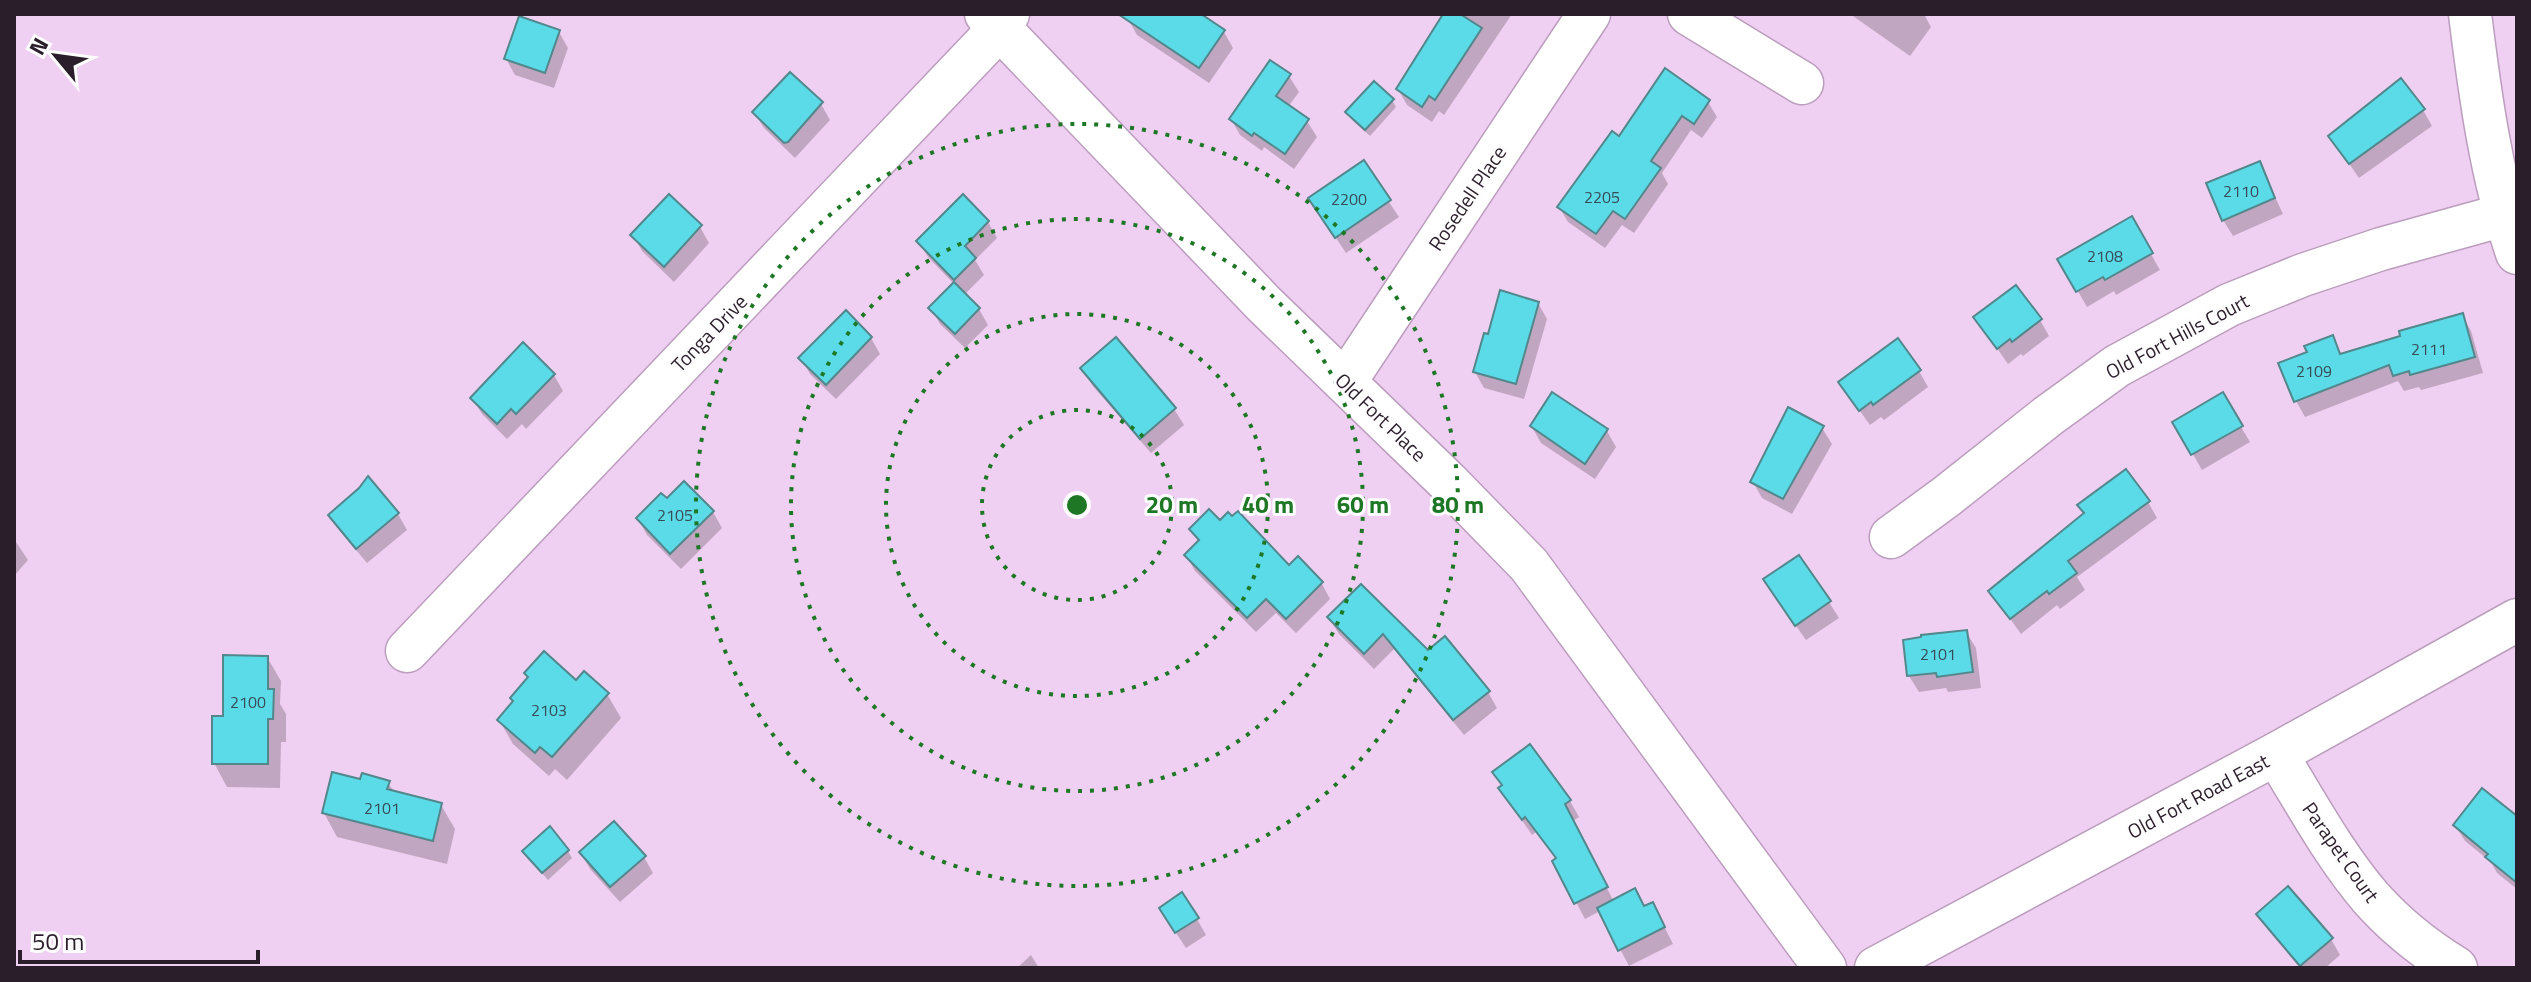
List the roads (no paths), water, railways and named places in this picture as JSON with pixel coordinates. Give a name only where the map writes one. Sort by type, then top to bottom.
[{"type":"street","name":"Rosedell Place","points":[[1345,382],[1589,14]]},
{"type":"street","points":[[1689,14],[1802,83]]},
{"type":"street","points":[[2470,14],[2482,106],[2511,234]]},
{"type":"street","name":"Old Fort Place","points":[[998,19],[1264,304],[1529,565],[1825,968]]},
{"type":"street","name":"Tonga Drive","points":[[407,651],[998,19]]},
{"type":"street","name":"Old Fort Hills Court","points":[[1891,537],[2117,366],[2229,305],[2303,275],[2381,249],[2511,234]]},
{"type":"street","name":"Old Fort Road East","points":[[1876,968],[2276,754],[2517,620]]},
{"type":"street","name":"Parapet Court","points":[[2276,754],[2352,874],[2372,899],[2403,929],[2456,968]]}]
